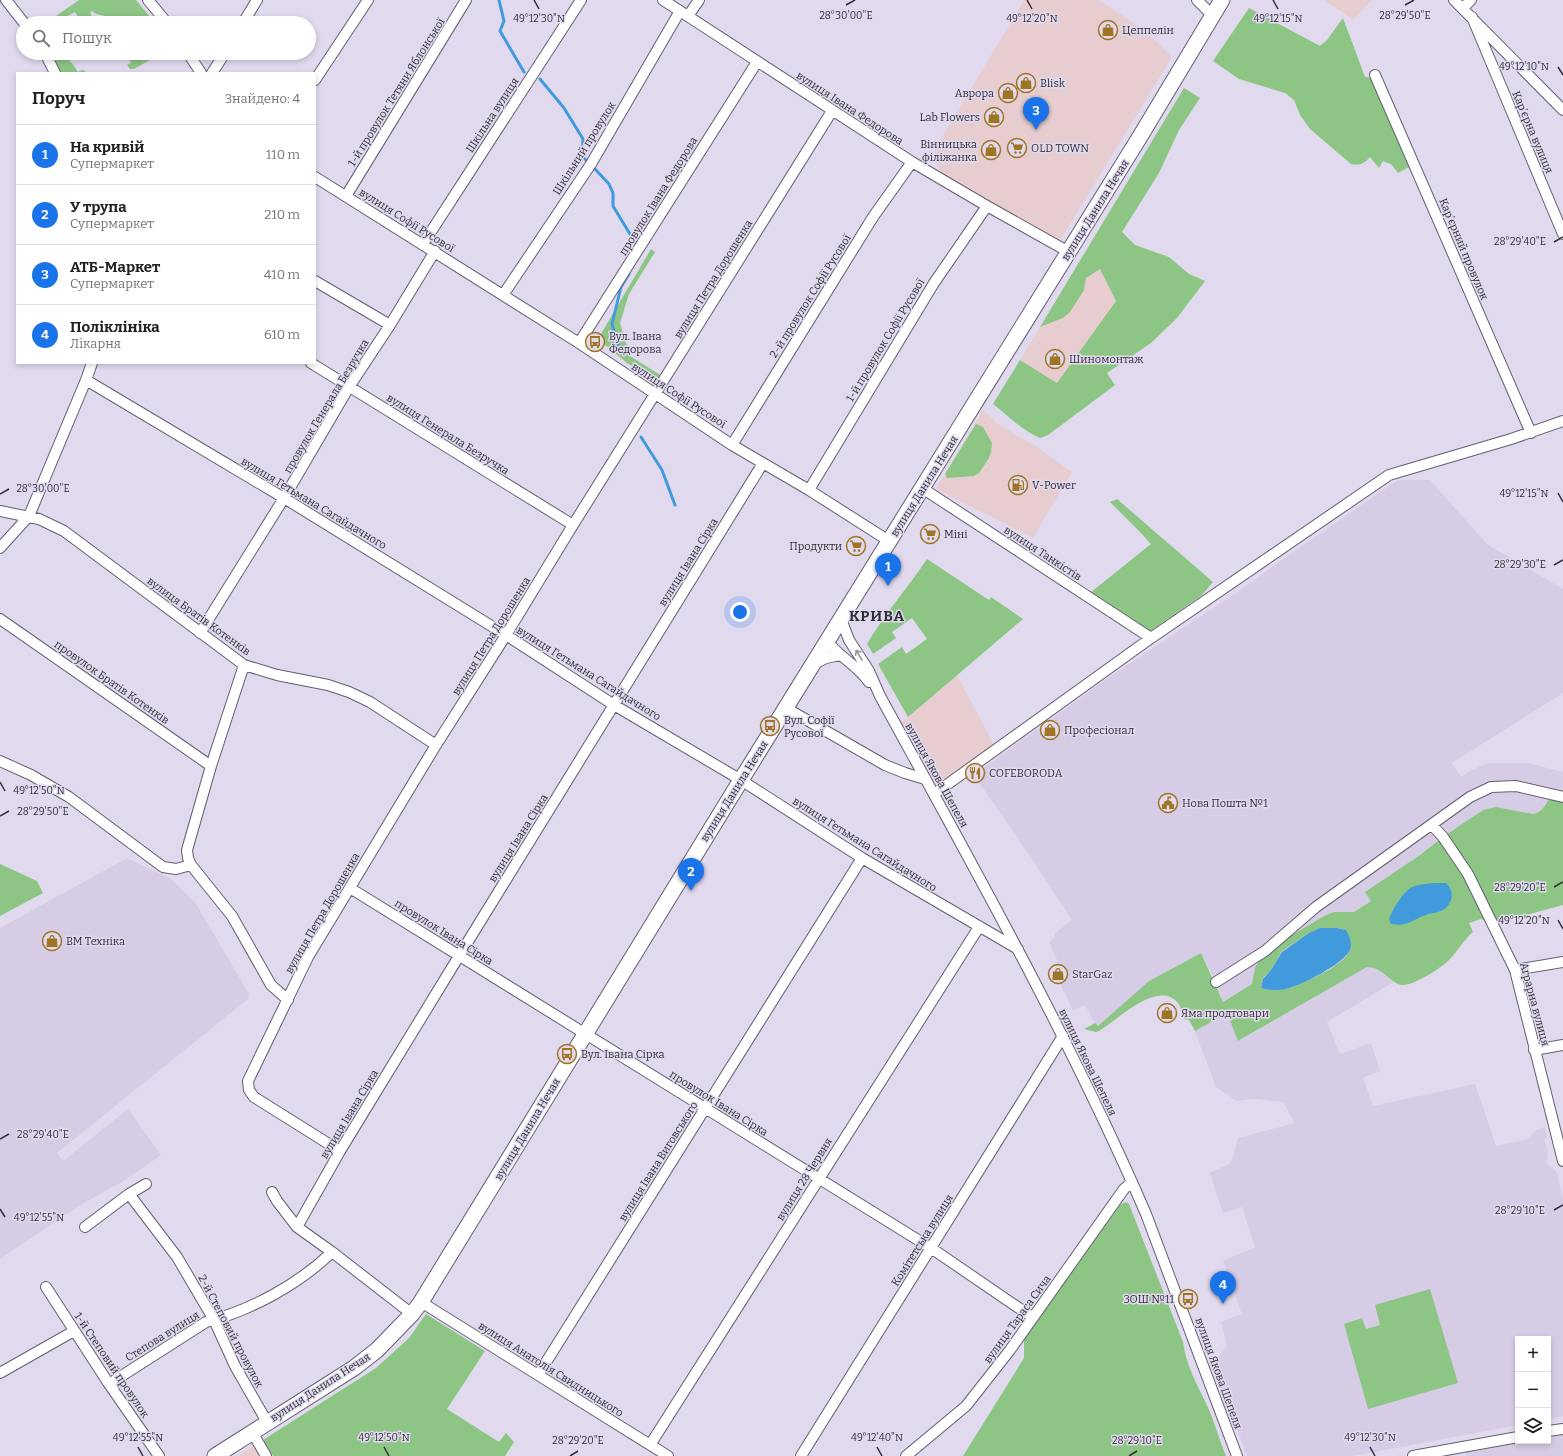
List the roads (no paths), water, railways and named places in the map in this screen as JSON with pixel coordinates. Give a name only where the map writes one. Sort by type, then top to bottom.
[{"type":"main road","name":"вулиця Данила Нечая","points":[[215,1456],[354,1368],[377,1350],[412,1314],[421,1302],[741,780],[1069,252],[1222,0]]},
{"type":"street","points":[[6,0],[19,16]]},
{"type":"street","points":[[148,0],[161,16]]},
{"type":"street","points":[[247,16],[257,0]]},
{"type":"street","points":[[316,78],[368,0]]},
{"type":"street","name":"1-й провулок Тетяни Яблонської","points":[[346,196],[466,0]]},
{"type":"street","name":"Шкільна вулиця","points":[[423,244],[581,0]]},
{"type":"street","name":"вулиця Івана Федорова","points":[[663,0],[912,162],[1069,252]]},
{"type":"street","name":"Шкільний провулок","points":[[503,295],[591,164],[684,13],[699,0]]},
{"type":"street","points":[[1197,0],[1213,16]]},
{"type":"street","points":[[1454,0],[1563,110]]},
{"type":"street","points":[[1463,8],[1471,0]]},
{"type":"street","name":"Карʼєрна вулиця","points":[[1472,17],[1563,234]]},
{"type":"street","points":[[48,60],[54,72]]},
{"type":"street","points":[[193,60],[200,72]]},
{"type":"street","points":[[213,72],[220,60]]},
{"type":"street","name":"провулок Івана Федорова","points":[[579,343],[757,62]]},
{"type":"street","name":"Карʼєрний провулок","points":[[1375,76],[1531,432]]},
{"type":"street","name":"вулиця Петра Дорошенка","points":[[340,1151],[254,1097],[249,1090],[248,1081],[308,957],[436,745],[832,111]]},
{"type":"street","name":"2-й провулок Софії Русової","points":[[732,445],[874,217],[912,162]]},
{"type":"street","name":"вулиця Софії Русової","points":[[316,178],[579,343],[732,445],[809,490],[889,541]]},
{"type":"street","name":"1-й провулок Софії Русової","points":[[809,490],[934,283],[987,206]]},
{"type":"street","name":"провулок Генерала Безручка","points":[[200,633],[434,251]]},
{"type":"street","points":[[316,282],[390,325]]},
{"type":"street","points":[[0,548],[29,516],[92,364]]},
{"type":"street","name":"вулиця Генерала Безручка","points":[[313,364],[573,525]]},
{"type":"street","name":"вулиця Гетьмана Сагайдачного","points":[[86,380],[284,498],[506,635],[614,705],[741,780],[862,858],[1018,950]]},
{"type":"street","points":[[934,794],[1151,638],[1389,474],[1563,421]]},
{"type":"street","name":"вулиця Івана Сірка","points":[[297,1227],[340,1151],[763,463]]},
{"type":"street","name":"вулиця Танкістів","points":[[922,488],[1151,638]]},
{"type":"street","name":"вулиця Братів Котенків","points":[[0,510],[29,516],[51,524],[64,531],[244,665],[277,676],[328,685],[349,692],[370,702],[436,745]]},
{"type":"street","name":"провулок Братів Котенків","points":[[0,619],[211,766]]},
{"type":"street","points":[[841,619],[849,640],[869,672],[880,696]]},
{"type":"street","points":[[849,640],[844,637],[829,639],[840,655],[864,674],[880,696]]},
{"type":"street","points":[[813,665],[826,658],[840,655]]},
{"type":"street","points":[[244,665],[211,766],[187,850],[188,858],[191,865],[232,916],[271,985],[288,1000]]},
{"type":"street","name":"вулиця Якова Шепеля","points":[[880,696],[1063,1036],[1132,1182],[1158,1244],[1237,1456]]},
{"type":"street","points":[[786,708],[885,765],[906,774],[925,779]]},
{"type":"street","points":[[0,761],[31,775],[69,797],[163,867],[176,869],[191,865]]},
{"type":"street","points":[[1216,982],[1265,951],[1316,907],[1470,797],[1492,787],[1516,786],[1563,797]]},
{"type":"street","name":"Аграрна вулиця","points":[[1432,824],[1443,837],[1468,874],[1515,970],[1563,1161]]},
{"type":"street","name":"вулиця Івана Виговського","points":[[538,1375],[862,858]]},
{"type":"street","name":"провулок Івана Сірка","points":[[350,888],[586,1033],[930,1248],[1032,1317]]},
{"type":"street","name":"вулиця 28 Червня","points":[[650,1445],[979,927]]},
{"type":"street","points":[[1515,970],[1563,962]]},
{"type":"street","name":"Комітетська вулиця","points":[[801,1456],[1063,1036]]},
{"type":"street","points":[[1534,1050],[1563,1045]]},
{"type":"street","name":"вулиця Тараса Сича","points":[[906,1456],[966,1406],[1010,1350],[1124,1189],[1132,1182]]},
{"type":"street","points":[[85,1227],[129,1194],[146,1184]]},
{"type":"street","points":[[272,1192],[276,1201],[297,1227],[412,1314]]},
{"type":"street","name":"2-й Степовий провулок","points":[[129,1194],[177,1257],[214,1320],[235,1366],[267,1422]]},
{"type":"street","name":"Степова вулиця","points":[[109,1384],[206,1322],[227,1316],[288,1286],[320,1264],[332,1252]]},
{"type":"street","name":"1-й Степовий провулок","points":[[46,1287],[109,1384],[159,1456]]},
{"type":"street","name":"вулиця Анатолія Свидницького","points":[[421,1302],[668,1456]]},
{"type":"street","points":[[0,1373],[74,1331]]},
{"type":"street","points":[[1551,1431],[1563,1429]]},
{"type":"street","points":[[252,1432],[266,1456]]},
{"type":"street","points":[[1413,1456],[1515,1438]]},
{"type":"water","points":[[1446,883],[1451,890],[1452,894],[1450,902],[1445,909],[1428,914],[1406,924],[1391,924],[1389,919],[1399,900],[1407,891],[1415,886]]},
{"type":"water","points":[[1320,928],[1337,928],[1346,930],[1351,945],[1350,950],[1346,955],[1331,968],[1300,984],[1282,990],[1261,988],[1263,979],[1271,970],[1282,952],[1309,933]]},
{"type":"waterway","points":[[499,0],[504,21],[500,31],[524,72]]},
{"type":"waterway","points":[[540,79],[564,108],[583,139],[582,156],[587,161]]},
{"type":"waterway","points":[[595,169],[609,184],[613,193],[613,206],[636,244]]},
{"type":"waterway","points":[[619,348],[612,324],[621,287],[629,274]]},
{"type":"waterway","points":[[641,437],[662,470],[675,505]]},
{"type":"place","name":"Цеппелін","points":[[1108,30]]},
{"type":"place","name":"Blisk","points":[[1026,83]]},
{"type":"place","name":"Аврора","points":[[1008,93]]},
{"type":"place","name":"Lab Flowers","points":[[994,117]]},
{"type":"place","name":"АТБ-Маркет","points":[[1036,130]]},
{"type":"place","name":"OLD TOWN","points":[[1017,148]]},
{"type":"place","name":"Вінницька філіжанка","points":[[991,150]]},
{"type":"place","name":"Вул. Івана Федорова","points":[[595,342]]},
{"type":"place","name":"Шиномонтаж","points":[[1055,359]]},
{"type":"place","name":"V-Power","points":[[1018,485]]},
{"type":"place","name":"Міні","points":[[930,534]]},
{"type":"place","name":"Продукти","points":[[856,546]]},
{"type":"place","name":"На кривій","points":[[888,586]]},
{"type":"place","name":"Вул. Софії Русової","points":[[770,726]]},
{"type":"place","name":"Професіонал","points":[[1050,730]]},
{"type":"place","name":"COFEBORODA","points":[[975,773]]},
{"type":"place","name":"Нова Пошта №1","points":[[1168,803]]},
{"type":"place","name":"У трупа","points":[[691,891]]},
{"type":"place","name":"ВМ Техніка","points":[[52,941]]},
{"type":"place","name":"StarGaz","points":[[1058,974]]},
{"type":"place","name":"Яма продтовари","points":[[1167,1013]]},
{"type":"place","name":"Вул. Івана Сірка","points":[[567,1054]]},
{"type":"place","name":"ЗОШ №11","points":[[1188,1299]]},
{"type":"place","name":"Поліклініка","points":[[1223,1304]]},
{"type":"district","name":"КРИВА","points":[[877,616]]}]
